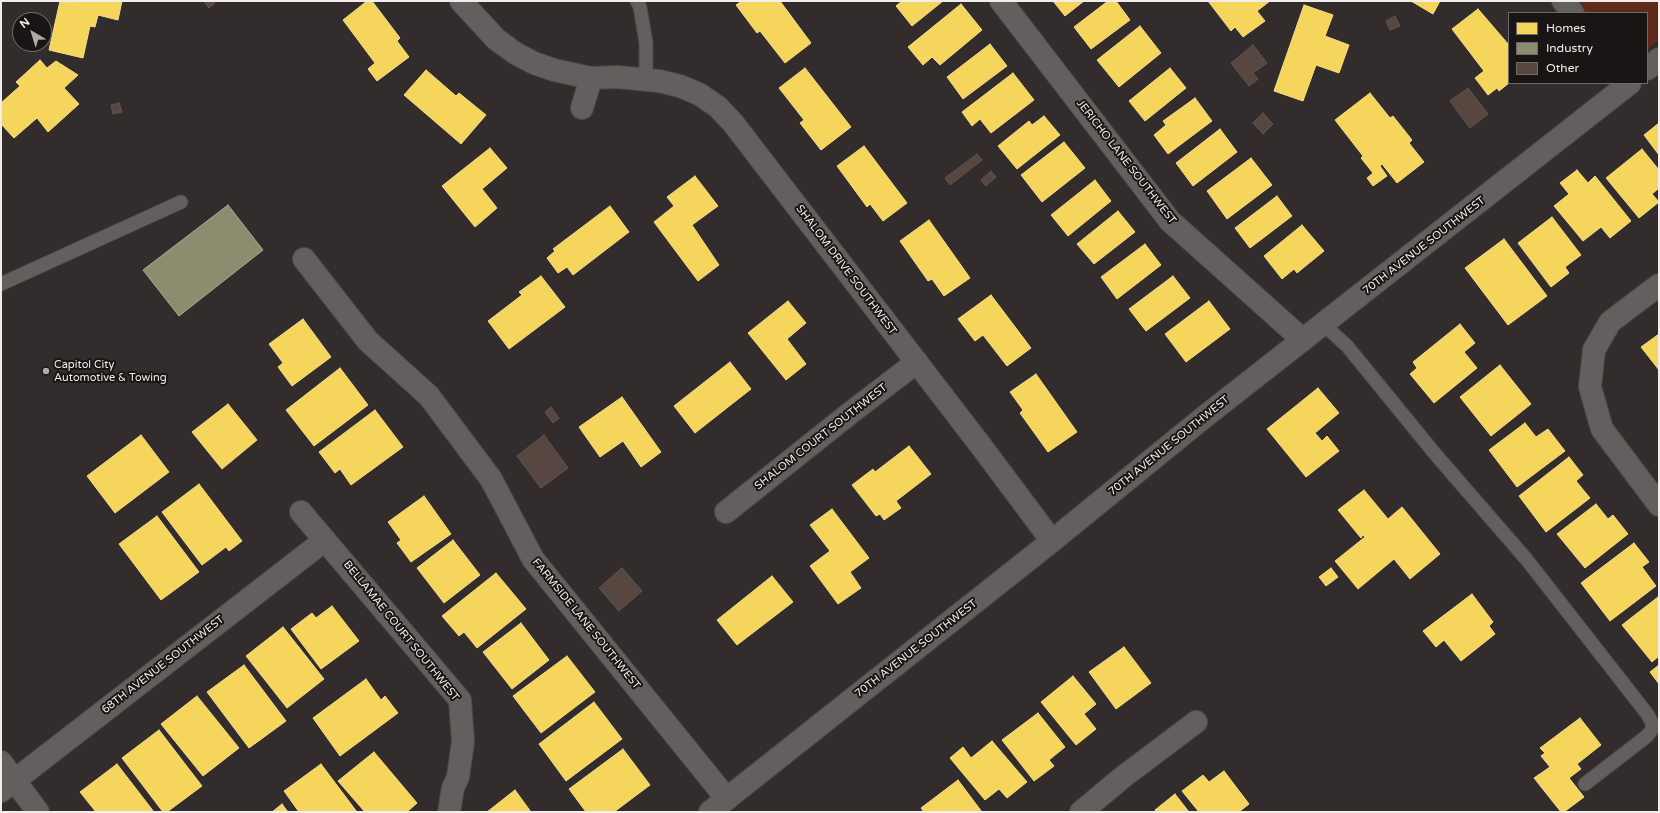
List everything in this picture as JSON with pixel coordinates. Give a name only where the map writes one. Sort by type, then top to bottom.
[{"type":"street","name":"SHALOM DRIVE SOUTHWEST","points":[[461,1],[492,35],[515,53],[534,63],[554,70],[592,78],[617,77],[680,86],[700,94],[718,107],[733,123],[917,362],[1052,541]]},
{"type":"street","name":"JERICHO LANE SOUTHWEST","points":[[1001,1],[1170,221],[1303,340]]},
{"type":"street","points":[[1563,1],[1572,12]]},
{"type":"street","points":[[1648,68],[1659,59]]},
{"type":"street","points":[[582,108],[592,78]]},
{"type":"street","name":"70TH AVENUE SOUTHWEST","points":[[710,812],[1052,541],[1203,418],[1629,84]]},
{"type":"street","name":"FARMSIDE LANE SOUTHWEST","points":[[304,259],[368,341],[430,396],[491,479],[534,559],[727,799]]},
{"type":"street","points":[[1659,284],[1610,322],[1594,350],[1590,387],[1602,429],[1659,505]]},
{"type":"street","name":"SHALOM COURT SOUTHWEST","points":[[726,512],[917,362]]},
{"type":"street","name":"BELLAMAE COURT SOUTHWEST","points":[[301,512],[460,700],[463,742],[458,777],[453,788],[449,812]]},
{"type":"street","name":"68TH AVENUE SOUTHWEST","points":[[8,786],[326,540]]},
{"type":"street","points":[[1081,812],[1123,777],[1196,722]]},
{"type":"street","points":[[1,762],[8,786],[38,812]]},
{"type":"lane","points":[[637,1],[640,7],[646,44],[646,80]]},
{"type":"lane","points":[[1,284],[181,202]]},
{"type":"lane","points":[[1323,324],[1347,346],[1436,455],[1527,560],[1648,716],[1653,725],[1647,736],[1585,784]]},
{"type":"shaded area","points":[[1573,1],[1659,1],[1659,40],[1648,48],[1648,12],[1581,12]]},
{"type":"building: Homes","points":[[60,1],[122,1],[118,20],[98,15],[95,27],[90,26],[83,58],[52,51],[52,37]]},
{"type":"building: Homes","points":[[367,1],[372,1],[400,38],[397,41],[409,57],[377,81],[368,69],[375,63],[343,20]]},
{"type":"building: Homes","points":[[742,1],[780,1],[811,43],[785,63],[760,31],[757,33],[736,5]]},
{"type":"building: Homes","points":[[902,1],[943,1],[912,26],[896,6]]},
{"type":"building: Homes","points":[[1053,1],[1084,1],[1065,16]]},
{"type":"building: Homes","points":[[1108,1],[1116,1],[1130,20],[1091,49],[1074,27]]},
{"type":"building: Homes","points":[[1208,1],[1270,1],[1257,11],[1265,21],[1243,37],[1235,27],[1231,31]]},
{"type":"building: Homes","points":[[1411,1],[1440,1],[1433,14]]},
{"type":"building: Homes","points":[[961,4],[982,30],[940,65],[932,57],[923,65],[908,47]]},
{"type":"building: Homes","points":[[1304,5],[1333,15],[1325,36],[1349,45],[1339,73],[1316,65],[1303,101],[1274,91]]},
{"type":"building: Homes","points":[[1478,9],[1508,44],[1508,84],[1499,91],[1497,88],[1488,95],[1475,78],[1484,71],[1452,29]]},
{"type":"building: Homes","points":[[1140,26],[1161,53],[1119,87],[1097,60]]},
{"type":"building: Homes","points":[[990,44],[1007,66],[963,99],[947,77]]},
{"type":"building: Homes","points":[[40,60],[47,68],[56,61],[78,75],[64,88],[79,104],[48,132],[37,118],[14,138],[1,124],[1,103],[20,86],[16,82]]},
{"type":"building: Homes","points":[[805,68],[851,127],[821,150],[800,123],[804,120],[779,88]]},
{"type":"building: Homes","points":[[1170,68],[1186,88],[1145,121],[1129,101]]},
{"type":"building: Homes","points":[[426,70],[456,96],[459,93],[486,115],[461,144],[404,95]]},
{"type":"building: Homes","points":[[1013,73],[1034,100],[991,133],[980,119],[972,126],[962,112]]},
{"type":"building: Homes","points":[[1370,93],[1390,118],[1393,116],[1412,140],[1409,143],[1424,162],[1397,183],[1382,164],[1380,166],[1387,176],[1373,186],[1367,178],[1373,173],[1361,158],[1363,156],[1335,120]]},
{"type":"building: Homes","points":[[1195,98],[1212,121],[1168,154],[1154,135],[1166,125],[1163,121]]},
{"type":"building: Homes","points":[[1044,116],[1060,135],[1017,169],[998,146],[1029,121],[1032,125]]},
{"type":"building: Homes","points":[[1659,123],[1659,155],[1644,135]]},
{"type":"building: Homes","points":[[1220,129],[1237,152],[1193,186],[1176,163]]},
{"type":"building: Homes","points":[[1064,142],[1085,168],[1042,202],[1021,175]]},
{"type":"building: Homes","points":[[864,146],[907,203],[883,221],[870,204],[867,207],[837,166]]},
{"type":"building: Homes","points":[[490,148],[507,168],[482,189],[497,208],[475,227],[442,186]]},
{"type":"building: Homes","points":[[1642,149],[1659,170],[1659,188],[1652,194],[1659,202],[1639,218],[1606,178]]},
{"type":"building: Homes","points":[[1251,158],[1272,185],[1227,219],[1207,191]]},
{"type":"building: Homes","points":[[1577,170],[1588,183],[1595,176],[1631,221],[1610,238],[1601,227],[1583,241],[1554,206],[1569,194],[1560,183]]},
{"type":"building: Homes","points":[[695,176],[718,206],[692,225],[719,265],[698,281],[654,222],[674,206],[667,197]]},
{"type":"building: Homes","points":[[1095,180],[1111,201],[1068,236],[1051,215]]},
{"type":"building: Homes","points":[[1277,196],[1292,216],[1250,248],[1235,228]]},
{"type":"building: Homes","points":[[610,206],[629,232],[573,275],[567,267],[558,273],[547,258],[555,251],[553,249]]},
{"type":"building: Homes","points":[[1118,211],[1135,232],[1094,264],[1077,244]]},
{"type":"building: Homes","points":[[1552,217],[1581,255],[1565,267],[1569,273],[1551,287],[1518,243]]},
{"type":"building: Homes","points":[[929,220],[970,278],[944,296],[932,279],[928,281],[900,241]]},
{"type":"building: Homes","points":[[1302,225],[1324,251],[1297,273],[1294,269],[1282,279],[1264,256]]},
{"type":"building: Homes","points":[[1504,239],[1547,296],[1508,325],[1465,268]]},
{"type":"building: Homes","points":[[1145,244],[1161,265],[1117,299],[1101,277]]},
{"type":"building: Homes","points":[[541,276],[565,307],[509,349],[488,321],[522,295],[519,292]]},
{"type":"building: Homes","points":[[1173,276],[1190,298],[1146,331],[1129,309]]},
{"type":"building: Homes","points":[[991,295],[1031,348],[1007,366],[983,335],[975,341],[958,319]]},
{"type":"building: Homes","points":[[788,301],[806,323],[787,339],[806,364],[786,380],[748,333]]},
{"type":"building: Homes","points":[[1209,301],[1230,329],[1186,362],[1165,334]]},
{"type":"building: Homes","points":[[303,319],[331,357],[292,386],[278,367],[283,363],[269,344]]},
{"type":"building: Homes","points":[[1460,324],[1475,343],[1464,352],[1477,368],[1434,403],[1410,374],[1417,368],[1413,362]]},
{"type":"building: Homes","points":[[1659,334],[1659,370],[1641,347]]},
{"type":"building: Homes","points":[[730,362],[751,389],[695,433],[674,406]]},
{"type":"building: Homes","points":[[1500,365],[1531,404],[1491,436],[1460,397]]},
{"type":"building: Homes","points":[[340,368],[368,405],[314,446],[286,410]]},
{"type":"building: Homes","points":[[1036,374],[1077,432],[1048,452],[1020,413],[1023,410],[1010,392]]},
{"type":"building: Homes","points":[[1318,388],[1339,413],[1315,433],[1322,441],[1327,436],[1339,451],[1306,477],[1267,429]]},
{"type":"building: Homes","points":[[622,397],[661,452],[641,467],[623,441],[600,457],[579,427]]},
{"type":"building: Homes","points":[[228,404],[257,440],[222,469],[192,432]]},
{"type":"building: Homes","points":[[375,410],[403,447],[351,485],[340,469],[335,473],[319,452]]},
{"type":"building: Homes","points":[[1525,423],[1536,437],[1548,429],[1565,451],[1517,487],[1489,450]]},
{"type":"building: Homes","points":[[141,435],[169,472],[115,513],[87,476]]},
{"type":"building: Homes","points":[[909,446],[931,474],[896,501],[901,508],[884,520],[880,514],[876,516],[852,485],[873,469],[875,472]]},
{"type":"building: Homes","points":[[1569,457],[1583,475],[1576,481],[1590,498],[1546,532],[1519,496]]},
{"type":"building: Homes","points":[[199,484],[242,541],[229,551],[226,547],[202,565],[162,512]]},
{"type":"building: Homes","points":[[1364,490],[1388,519],[1402,507],[1440,554],[1410,579],[1394,559],[1358,589],[1335,561],[1365,537],[1363,535],[1361,538],[1338,510]]},
{"type":"building: Homes","points":[[424,496],[451,534],[411,562],[397,543],[401,540],[388,522]]},
{"type":"building: Homes","points":[[1596,504],[1608,519],[1613,515],[1628,534],[1585,568],[1557,534]]},
{"type":"building: Homes","points":[[832,509],[869,558],[850,572],[861,588],[838,604],[810,566],[830,551],[810,525]]},
{"type":"building: Homes","points":[[157,516],[199,572],[161,600],[119,544]]},
{"type":"building: Homes","points":[[453,540],[480,575],[444,603],[417,568]]},
{"type":"building: Homes","points":[[1634,543],[1649,562],[1642,567],[1656,586],[1610,621],[1581,583]]},
{"type":"building: Homes","points":[[1331,568],[1338,577],[1326,586],[1319,577]]},
{"type":"building: Homes","points":[[496,573],[526,609],[477,648],[464,632],[459,636],[442,616]]},
{"type":"building: Homes","points":[[772,576],[793,602],[737,645],[717,620]]},
{"type":"building: Homes","points":[[1472,594],[1493,622],[1489,626],[1495,634],[1461,661],[1444,640],[1436,647],[1423,631]]},
{"type":"building: Homes","points":[[1658,597],[1659,656],[1652,662],[1622,625]]},
{"type":"building: Homes","points":[[332,606],[359,641],[321,669],[291,629],[312,613],[316,618]]},
{"type":"building: Homes","points":[[521,623],[549,660],[512,689],[483,652]]},
{"type":"building: Homes","points":[[283,627],[324,679],[287,708],[246,656]]},
{"type":"building: Homes","points":[[1124,647],[1151,683],[1116,709],[1089,672]]},
{"type":"building: Homes","points":[[567,656],[595,692],[541,733],[513,696]]},
{"type":"building: Homes","points":[[244,665],[286,721],[249,748],[207,692]]},
{"type":"building: Homes","points":[[1659,665],[1659,684],[1650,672]]},
{"type":"building: Homes","points":[[1073,676],[1096,704],[1084,714],[1096,729],[1076,745],[1041,702]]},
{"type":"building: Homes","points":[[366,679],[381,700],[385,696],[398,713],[340,756],[313,718]]},
{"type":"building: Homes","points":[[197,696],[239,748],[203,776],[161,724]]},
{"type":"building: Homes","points":[[594,702],[622,739],[566,781],[539,744]]},
{"type":"building: Homes","points":[[1038,713],[1065,747],[1049,760],[1054,766],[1034,781],[1002,740]]},
{"type":"building: Homes","points":[[1580,718],[1601,745],[1577,764],[1581,769],[1569,778],[1584,797],[1564,812],[1561,812],[1534,778],[1550,767],[1541,756],[1545,753],[1540,748]]},
{"type":"building: Homes","points":[[159,730],[202,786],[167,812],[163,812],[122,758]]},
{"type":"building: Homes","points":[[992,741],[1027,782],[1007,798],[999,789],[985,800],[950,758],[963,747],[971,758]]},
{"type":"building: Homes","points":[[623,749],[650,785],[614,812],[586,812],[569,789]]},
{"type":"building: Homes","points":[[374,752],[417,803],[407,812],[365,812],[338,781]]},
{"type":"building: Homes","points":[[117,764],[154,812],[96,812],[80,792]]},
{"type":"building: Homes","points":[[321,764],[357,812],[299,812],[284,791]]},
{"type":"building: Homes","points":[[1224,771],[1249,804],[1239,812],[1199,812],[1182,791],[1203,775],[1209,782]]},
{"type":"building: Homes","points":[[958,780],[982,812],[924,812],[921,808]]},
{"type":"building: Homes","points":[[515,790],[531,812],[487,812]]},
{"type":"building: Homes","points":[[1175,794],[1189,812],[1156,812],[1155,810]]},
{"type":"building: Homes","points":[[282,804],[288,812],[272,812]]},
{"type":"building: Industry","points":[[228,205],[263,250],[179,316],[143,270]]},
{"type":"building: Other","points":[[204,1],[213,1],[215,3],[209,8]]},
{"type":"building: Other","points":[[1395,16],[1400,26],[1390,30],[1386,21]]},
{"type":"building: Other","points":[[1253,45],[1267,63],[1253,73],[1258,79],[1249,86],[1231,63]]},
{"type":"building: Other","points":[[1468,88],[1488,114],[1470,128],[1450,101]]},
{"type":"building: Other","points":[[119,103],[122,112],[113,114],[111,105]]},
{"type":"building: Other","points":[[1263,113],[1273,124],[1263,134],[1253,123]]},
{"type":"building: Other","points":[[977,154],[982,160],[950,185],[945,178]]},
{"type":"building: Other","points":[[991,171],[996,177],[986,186],[981,180]]},
{"type":"building: Other","points":[[551,407],[559,418],[553,423],[545,412]]},
{"type":"building: Other","points":[[544,435],[568,468],[541,488],[517,456]]},
{"type":"building: Other","points":[[622,568],[642,591],[619,611],[599,588]]},
{"type":"place","name":"Capitol City Automotive & Towing","points":[[46,371]]}]
